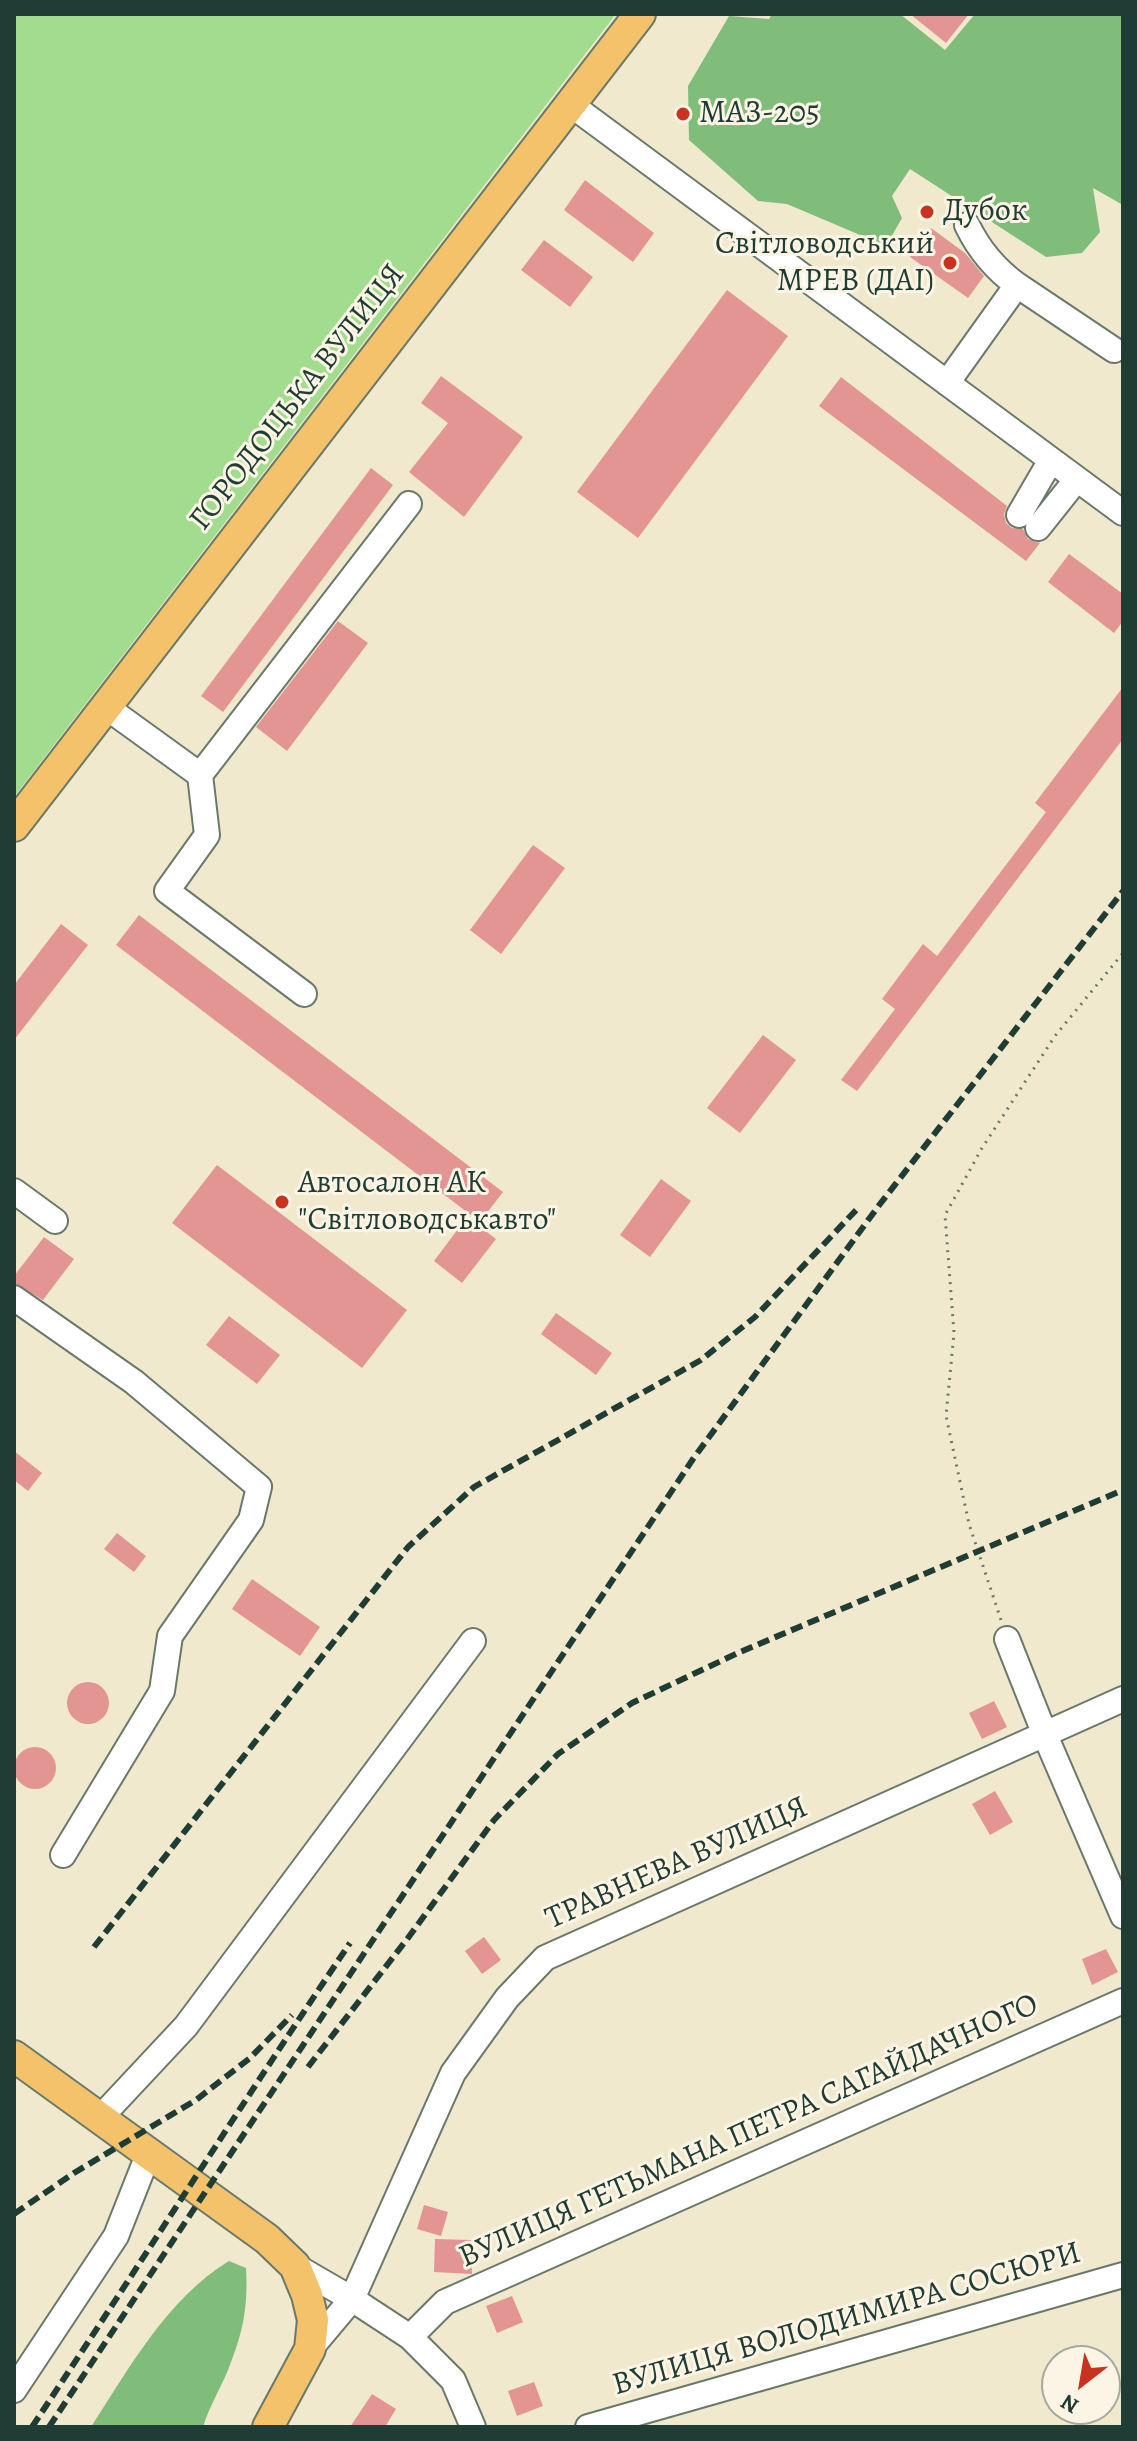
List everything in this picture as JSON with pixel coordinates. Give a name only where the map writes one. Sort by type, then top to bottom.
[{"type":"main road","name":"ГОРОДОЦЬКА ВУЛИЦЯ","points":[[14,826],[640,14]]},
{"type":"main road","points":[[14,2056],[267,2239],[295,2266],[313,2320],[310,2349],[268,2427]]},
{"type":"street","points":[[570,104],[1123,513]]},
{"type":"street","points":[[967,225],[992,263],[1017,285],[1114,350]]},
{"type":"street","points":[[947,383],[1017,285]]},
{"type":"street","points":[[1051,460],[1028,522],[1077,479]]},
{"type":"street","points":[[304,994],[167,891],[207,835],[200,775],[409,504]]},
{"type":"street","points":[[106,707],[200,775]]},
{"type":"street","points":[[14,1191],[55,1221]]},
{"type":"street","points":[[14,1298],[134,1382],[259,1487],[251,1520],[170,1636],[162,1691],[63,1855]]},
{"type":"street","points":[[1007,1639],[1123,1916]]},
{"type":"street","points":[[99,2119],[186,2026],[473,1641]]},
{"type":"street","name":"ТРАВНЕВА ВУЛИЦЯ","points":[[310,2349],[352,2299],[453,2073],[507,1998],[545,1958],[1123,1699]]},
{"type":"street","name":"ВУЛИЦЯ ГЕТЬМАНА ПЕТРА САГАЙДАЧНОГО","points":[[410,2337],[445,2302],[1123,2001]]},
{"type":"street","points":[[14,2390],[116,2236],[148,2155]]},
{"type":"street","points":[[295,2266],[410,2337],[453,2380],[473,2427]]},
{"type":"street","name":"ВУЛИЦЯ ВОЛОДИМИРА СОСЮРИ","points":[[588,2427],[1123,2275]]},
{"type":"path","points":[[1007,1639],[969,1524],[946,1416],[954,1333],[945,1215],[982,1148],[1055,1036],[1123,953]]},
{"type":"green space","points":[[14,14],[616,14],[14,797]]},
{"type":"green space","points":[[772,14],[900,14],[945,50],[975,14],[1123,14],[1123,205],[1093,188],[1100,232],[1082,253],[1046,257],[910,169],[892,196],[902,218],[886,246],[787,204],[758,201],[689,140],[688,86],[729,16],[769,19]]},
{"type":"green space","points":[[229,2261],[246,2268],[244,2316],[231,2362],[203,2427],[91,2427],[135,2358],[169,2314],[207,2276]]},
{"type":"building","points":[[910,14],[969,14],[946,43]]},
{"type":"building","points":[[585,180],[654,233],[633,262],[564,210]]},
{"type":"building","name":"Світловодський МРЕВ (ДАІ)","points":[[931,228],[965,253],[984,276],[968,298],[910,257]]},
{"type":"building","points":[[544,240],[593,277],[570,307],[521,270]]},
{"type":"building","points":[[727,290],[788,336],[638,538],[577,492]]},
{"type":"building","points":[[441,376],[523,437],[464,517],[409,472],[448,423],[421,403]]},
{"type":"building","points":[[841,377],[1007,506],[1004,514],[1006,523],[1012,528],[1023,529],[1028,539],[1040,543],[1026,561],[819,406]]},
{"type":"building","points":[[371,468],[393,485],[223,712],[201,696]]},
{"type":"building","points":[[1069,554],[1123,594],[1123,621],[1114,633],[1048,582]]},
{"type":"building","points":[[338,621],[368,643],[287,751],[256,727]]},
{"type":"building","points":[[1123,687],[1123,739],[857,1091],[841,1080],[895,1009],[882,999],[923,944],[937,956],[1046,812],[1035,803]]},
{"type":"building","points":[[533,845],[565,868],[501,954],[470,930]]},
{"type":"building","points":[[139,915],[503,1192],[480,1222],[116,945]]},
{"type":"building","points":[[61,924],[88,945],[14,1040],[14,985]]},
{"type":"building","points":[[763,1035],[796,1060],[740,1133],[707,1108]]},
{"type":"building","points":[[217,1165],[407,1310],[362,1368],[172,1223]]},
{"type":"building","points":[[661,1179],[691,1201],[650,1257],[620,1235]]},
{"type":"building","points":[[467,1217],[496,1239],[462,1283],[434,1261]]},
{"type":"building","points":[[44,1237],[74,1259],[43,1300],[14,1283],[14,1276]]},
{"type":"building","points":[[556,1313],[612,1353],[596,1375],[541,1334]]},
{"type":"building","points":[[229,1316],[280,1355],[257,1384],[206,1345]]},
{"type":"building","points":[[14,1451],[42,1473],[28,1491],[14,1480]]},
{"type":"building","points":[[117,1533],[146,1556],[134,1572],[104,1549]]},
{"type":"building","points":[[252,1579],[320,1627],[300,1656],[232,1609]]},
{"type":"building","points":[[88,1682],[103,1688],[109,1703],[103,1718],[88,1724],[73,1718],[67,1703],[73,1688]]},
{"type":"building","points":[[994,1701],[1007,1727],[982,1739],[969,1713]]},
{"type":"building","points":[[35,1747],[50,1753],[56,1768],[50,1783],[35,1789],[20,1783],[14,1768],[20,1753]]},
{"type":"building","points":[[995,1791],[1013,1822],[990,1835],[972,1804]]},
{"type":"building","points":[[484,1937],[501,1960],[482,1974],[465,1951]]},
{"type":"building","points":[[1106,1949],[1118,1972],[1092,1985],[1082,1959]]},
{"type":"building","points":[[424,2205],[448,2212],[441,2236],[417,2229]]},
{"type":"building","points":[[435,2239],[471,2240],[472,2274],[434,2272]]},
{"type":"building","points":[[512,2296],[523,2322],[497,2333],[486,2306]]},
{"type":"building","points":[[534,2382],[543,2406],[517,2416],[508,2391]]},
{"type":"building","points":[[372,2394],[396,2409],[385,2427],[350,2427]]},
{"type":"railway","points":[[49,2427],[693,1459],[880,1204],[1123,891]]},
{"type":"railway","points":[[94,1947],[408,1547],[474,1487],[701,1360],[755,1317],[859,1207]]},
{"type":"railway","points":[[308,2067],[494,1820],[558,1754],[632,1703],[740,1652],[1123,1490]]},
{"type":"railway","points":[[32,2427],[350,1943]]},
{"type":"railway","points":[[14,2214],[74,2173],[196,2100],[250,2058],[292,2015]]},
{"type":"place","name":"МАЗ-205","points":[[683,114]]},
{"type":"place","name":"Дубок","points":[[927,212]]},
{"type":"place","name":"Світловодський МРЕВ (ДАІ)","points":[[950,263]]},
{"type":"place","name":"Автосалон АК \"Світловодськавто\"","points":[[282,1202]]}]
